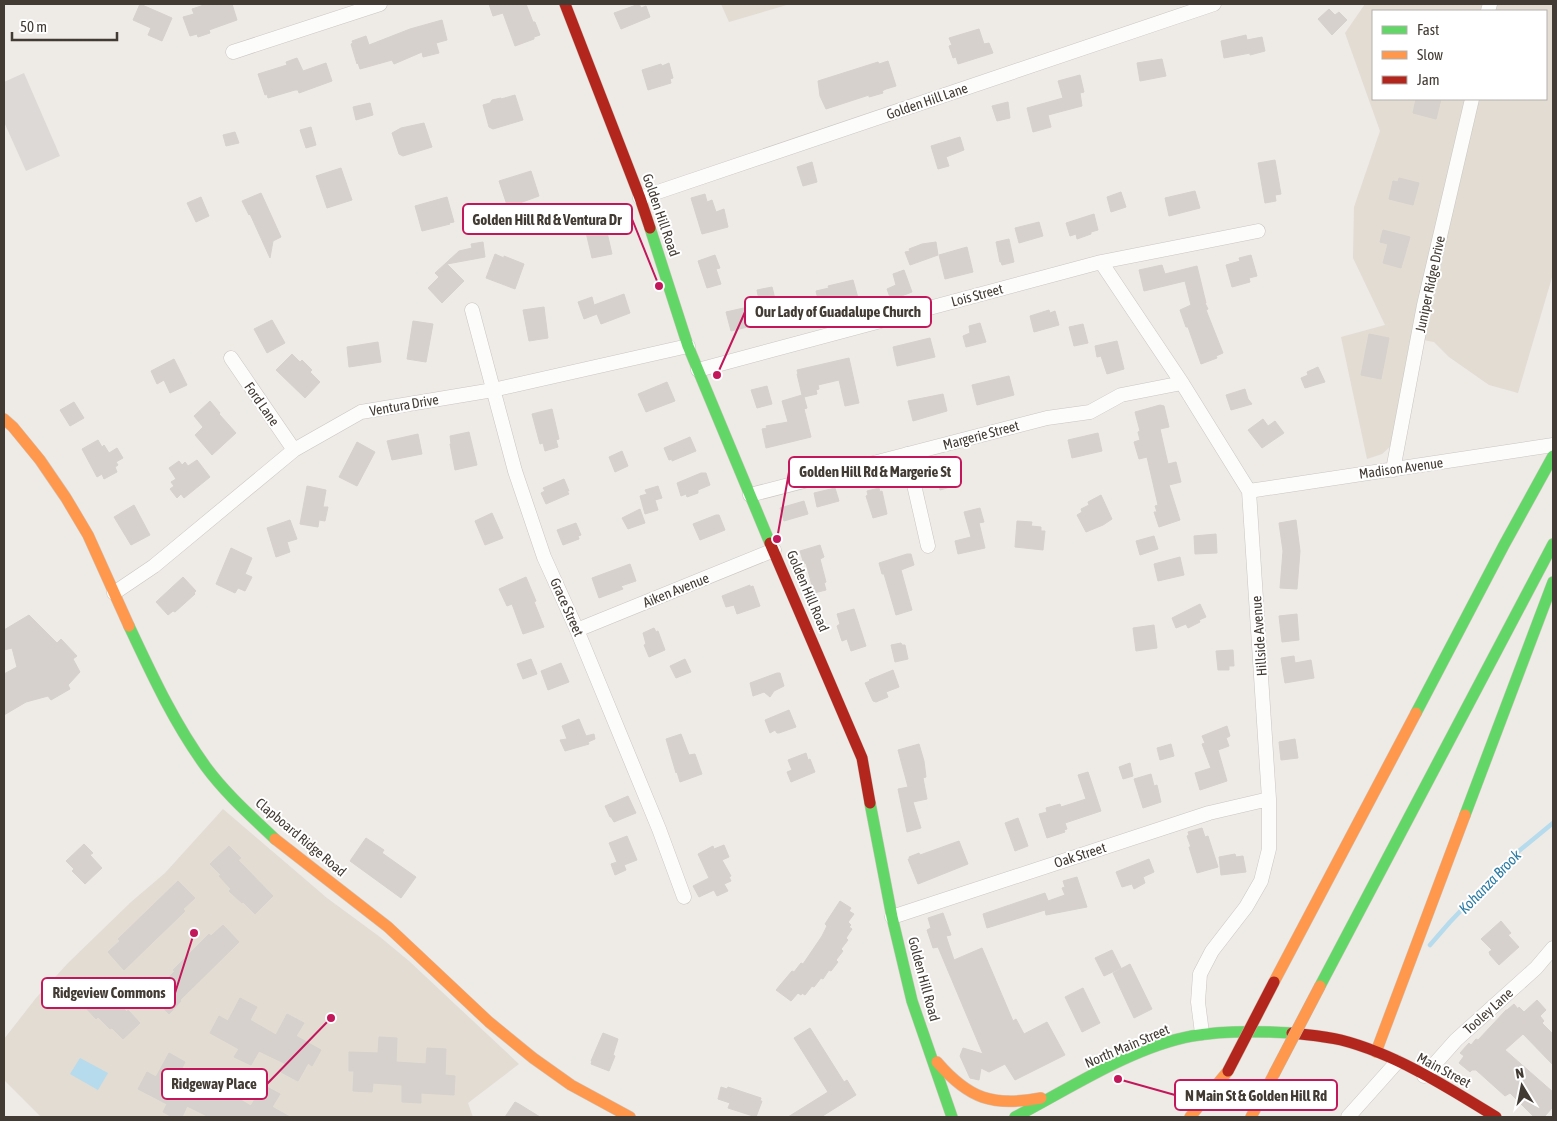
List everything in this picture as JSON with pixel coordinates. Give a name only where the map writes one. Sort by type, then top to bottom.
[{"type":"main road","name":"Golden Hill Road","points":[[565,4],[640,198],[688,346],[862,758],[892,918],[912,1001],[952,1117]]},
{"type":"main road","name":"Clapboard Ridge Road","points":[[4,418],[40,460],[66,498],[88,535],[155,682],[178,725],[207,768],[234,800],[276,840],[388,927],[489,1022],[533,1058],[571,1085],[630,1117]]},
{"type":"main road","points":[[1203,1117],[1553,456]]},
{"type":"main road","points":[[1251,1117],[1553,544]]},
{"type":"main road","points":[[1376,1052],[1553,582]]},
{"type":"main road","name":"North Main Street","points":[[1015,1117],[1117,1063],[1158,1045],[1202,1033],[1242,1030],[1320,1036],[1346,1041],[1376,1052]]},
{"type":"main road","name":"Main Street","points":[[1376,1052],[1462,1096],[1496,1117]]},
{"type":"main road","points":[[929,1053],[946,1074],[959,1086],[975,1095],[991,1100],[998,1102],[1024,1102],[1060,1093]]},
{"type":"main road","points":[[1190,1117],[1228,1071]]},
{"type":"street","points":[[232,52],[380,4]]},
{"type":"street","name":"Golden Hill Lane","points":[[640,198],[1214,4]]},
{"type":"street","name":"Juniper Ridge Drive","points":[[1393,470],[1424,305],[1472,100]]},
{"type":"street","name":"Lois Street","points":[[698,370],[1101,262],[1258,231]]},
{"type":"street","name":"Hillside Avenue","points":[[1101,262],[1182,383],[1249,491],[1269,799],[1269,849],[1261,881],[1246,906],[1212,950],[1200,974],[1198,1002],[1202,1033]]},
{"type":"street","name":"Grace Street","points":[[472,310],[515,471],[544,557],[577,630],[659,829],[684,897]]},
{"type":"street","name":"Ventura Drive","points":[[114,593],[154,566],[294,450],[362,412],[493,390],[688,346]]},
{"type":"street","name":"Ford Lane","points":[[230,358],[294,450]]},
{"type":"street","name":"Margerie Street","points":[[750,495],[1047,418],[1090,412],[1121,395],[1182,383]]},
{"type":"street","name":"Madison Avenue","points":[[1249,491],[1553,445]]},
{"type":"street","points":[[907,454],[928,546]]},
{"type":"street","name":"Aiken Avenue","points":[[577,630],[774,550]]},
{"type":"street","name":"Oak Street","points":[[892,918],[1209,812],[1269,799]]},
{"type":"street","name":"Tooley Lane","points":[[1424,1076],[1456,1040],[1536,968],[1553,948]]},
{"type":"street","points":[[1348,1117],[1397,1062]]},
{"type":"shaded area","points":[[721,4],[790,4],[729,22]]},
{"type":"shaded area","points":[[1365,4],[1553,4],[1553,274],[1518,393],[1489,385],[1449,357],[1434,342],[1412,338],[1392,445],[1382,454],[1367,459],[1341,337],[1385,325],[1353,258],[1354,207],[1380,131],[1345,33]]},
{"type":"shaded area","points":[[24,73],[60,156],[26,171],[4,122],[4,82]]},
{"type":"shaded area","points":[[223,809],[327,898],[409,961],[519,1064],[468,1103],[473,1117],[41,1117],[4,1080],[4,1039],[36,998],[68,963],[131,902],[165,873]]},
{"type":"water","points":[[80,1058],[108,1073],[98,1090],[70,1074]]},
{"type":"building","points":[[140,4],[172,18],[162,41],[148,35],[151,28],[133,20]]},
{"type":"building","points":[[207,4],[232,4],[237,20],[209,30],[210,33],[198,37],[197,34],[190,36],[183,17],[194,14],[192,9]]},
{"type":"building","points":[[489,4],[526,4],[540,35],[515,46],[503,13],[493,16]]},
{"type":"building","points":[[639,4],[641,8],[646,6],[650,17],[621,29],[614,13]]},
{"type":"building","points":[[1329,9],[1335,15],[1339,12],[1347,20],[1332,35],[1318,19]]},
{"type":"building","points":[[442,20],[447,40],[436,43],[439,53],[423,57],[422,52],[394,64],[392,60],[360,69],[357,64],[351,44],[353,43],[352,41],[366,36],[369,45],[410,29]]},
{"type":"building","points":[[979,29],[984,44],[989,43],[993,53],[958,64],[956,57],[953,58],[949,46],[952,45],[949,38]]},
{"type":"building","points":[[1246,35],[1247,40],[1262,37],[1265,51],[1224,58],[1221,41]]},
{"type":"building","points":[[297,58],[303,71],[326,63],[332,81],[299,93],[298,90],[295,90],[268,98],[267,94],[265,95],[258,74],[287,65],[286,62]]},
{"type":"building","points":[[1162,59],[1166,76],[1140,81],[1137,63]]},
{"type":"building","points":[[888,61],[896,86],[882,91],[883,93],[869,97],[869,95],[826,109],[820,96],[818,81],[878,62],[879,64]]},
{"type":"building","points":[[669,63],[673,78],[670,79],[671,83],[648,90],[642,70]]},
{"type":"building","points":[[1080,75],[1084,92],[1080,93],[1082,106],[1048,115],[1051,127],[1033,132],[1027,108],[1063,98],[1058,81]]},
{"type":"building","points":[[515,95],[523,120],[493,129],[489,127],[483,105],[490,103],[492,100]]},
{"type":"building","points":[[1416,100],[1441,100],[1436,119],[1413,113]]},
{"type":"building","points":[[1008,102],[1010,118],[997,121],[992,106]]},
{"type":"building","points":[[370,103],[373,115],[356,120],[353,107]]},
{"type":"building","points":[[424,123],[432,147],[403,156],[399,154],[392,133],[401,128]]},
{"type":"building","points":[[311,127],[316,145],[306,148],[300,130]]},
{"type":"building","points":[[235,132],[239,143],[226,146],[223,135]]},
{"type":"building","points":[[960,137],[964,150],[946,157],[949,166],[938,169],[931,146]]},
{"type":"building","points":[[1275,160],[1281,194],[1275,195],[1276,201],[1265,203],[1258,163]]},
{"type":"building","points":[[812,162],[817,182],[803,186],[797,167]]},
{"type":"building","points":[[341,168],[352,200],[327,208],[316,176]]},
{"type":"building","points":[[531,171],[539,196],[517,204],[507,205],[499,181]]},
{"type":"building","points":[[1399,178],[1419,183],[1413,205],[1389,199],[1393,181],[1398,182]]},
{"type":"building","points":[[1195,191],[1200,208],[1169,216],[1165,198]]},
{"type":"building","points":[[1121,192],[1126,207],[1111,212],[1107,197]]},
{"type":"building","points":[[261,193],[281,237],[273,241],[270,258],[242,201]]},
{"type":"building","points":[[705,194],[707,202],[712,200],[716,212],[724,209],[728,227],[702,234],[691,198]]},
{"type":"building","points":[[201,197],[209,216],[196,222],[187,203]]},
{"type":"building","points":[[447,197],[454,222],[422,231],[415,206]]},
{"type":"building","points":[[1094,214],[1098,230],[1077,239],[1076,234],[1070,236],[1066,223]]},
{"type":"building","points":[[1039,222],[1043,236],[1019,243],[1015,228]]},
{"type":"building","points":[[605,224],[612,254],[592,258],[585,228]]},
{"type":"building","points":[[1383,230],[1410,237],[1401,268],[1383,263],[1388,244],[1380,242]]},
{"type":"building","points":[[1009,239],[1014,262],[1002,265],[996,242]]},
{"type":"building","points":[[483,242],[485,257],[447,264],[464,281],[442,303],[428,288],[439,277],[435,273],[459,251],[472,248],[471,244]]},
{"type":"building","points":[[936,242],[938,255],[910,265],[905,252],[922,244]]},
{"type":"building","points":[[967,247],[973,272],[945,279],[939,255]]},
{"type":"building","points":[[495,254],[524,264],[515,289],[486,278]]},
{"type":"building","points":[[715,255],[720,268],[716,269],[721,284],[707,288],[698,261]]},
{"type":"building","points":[[1251,255],[1257,276],[1249,278],[1250,282],[1232,287],[1226,265],[1240,261],[1239,258]]},
{"type":"building","points":[[1162,265],[1165,274],[1197,266],[1208,309],[1206,310],[1223,353],[1216,356],[1217,358],[1201,364],[1180,310],[1191,305],[1185,281],[1144,291],[1139,270]]},
{"type":"building","points":[[904,270],[912,292],[891,300],[887,289],[896,285],[893,274]]},
{"type":"building","points":[[853,280],[858,298],[820,308],[816,291]]},
{"type":"building","points":[[772,287],[776,303],[760,306],[757,290]]},
{"type":"building","points":[[624,294],[630,313],[601,324],[597,314],[584,319],[578,302],[592,297],[594,305]]},
{"type":"building","points":[[757,305],[761,321],[756,322],[756,325],[731,331],[726,312]]},
{"type":"building","points":[[544,307],[548,338],[529,341],[523,310]]},
{"type":"building","points":[[1049,310],[1050,313],[1055,311],[1059,325],[1034,332],[1030,316]]},
{"type":"building","points":[[272,320],[285,343],[267,353],[254,329]]},
{"type":"building","points":[[413,321],[433,324],[426,362],[407,359]]},
{"type":"building","points":[[980,323],[986,342],[966,347],[963,336],[970,333],[969,326]]},
{"type":"building","points":[[1083,324],[1088,343],[1074,346],[1069,327]]},
{"type":"building","points":[[1369,334],[1389,338],[1381,379],[1361,375]]},
{"type":"building","points":[[930,338],[935,357],[897,366],[893,347]]},
{"type":"building","points":[[1117,341],[1124,369],[1107,374],[1101,356],[1097,357],[1095,346]]},
{"type":"building","points":[[378,342],[381,362],[349,367],[347,347]]},
{"type":"building","points":[[292,354],[300,362],[302,360],[312,370],[310,372],[320,382],[305,398],[276,370]]},
{"type":"building","points":[[849,358],[859,403],[845,406],[839,380],[818,385],[817,394],[804,397],[807,408],[804,409],[811,437],[766,448],[762,429],[767,428],[766,426],[788,422],[782,401],[802,395],[797,370]]},
{"type":"building","points":[[174,359],[187,385],[170,393],[164,380],[157,384],[151,371]]},
{"type":"building","points":[[1318,367],[1325,382],[1305,388],[1301,378],[1308,375],[1307,372]]},
{"type":"building","points":[[1009,376],[1014,395],[977,405],[972,385]]},
{"type":"building","points":[[667,382],[675,401],[646,412],[638,394]]},
{"type":"building","points":[[767,386],[772,404],[757,408],[751,390]]},
{"type":"building","points":[[1245,389],[1248,399],[1252,404],[1231,410],[1226,395]]},
{"type":"building","points":[[943,394],[947,411],[913,421],[908,401]]},
{"type":"building","points":[[210,401],[236,433],[212,455],[195,435],[203,427],[194,416]]},
{"type":"building","points":[[74,402],[84,418],[70,426],[60,410]]},
{"type":"building","points":[[1160,405],[1164,406],[1169,427],[1160,429],[1168,464],[1176,462],[1181,482],[1169,485],[1180,520],[1159,527],[1154,512],[1157,512],[1155,506],[1158,505],[1147,457],[1139,459],[1134,442],[1140,440],[1138,432],[1140,431],[1135,412]]},
{"type":"building","points":[[552,409],[559,439],[556,440],[558,447],[545,451],[543,443],[540,444],[532,414]]},
{"type":"building","points":[[1263,419],[1268,426],[1275,421],[1284,433],[1262,448],[1248,430]]},
{"type":"building","points":[[469,432],[477,465],[455,470],[450,436]]},
{"type":"building","points":[[1098,433],[1102,451],[1072,458],[1068,440]]},
{"type":"building","points":[[418,434],[422,454],[392,460],[387,441]]},
{"type":"building","points":[[690,437],[696,451],[672,461],[672,459],[669,460],[664,448]]},
{"type":"building","points":[[98,440],[109,453],[117,448],[123,458],[116,462],[118,465],[115,467],[117,472],[104,479],[102,474],[97,477],[82,449]]},
{"type":"building","points":[[357,442],[375,452],[357,486],[339,477]]},
{"type":"building","points":[[622,451],[628,466],[615,472],[609,457]]},
{"type":"building","points":[[197,460],[210,477],[184,498],[181,494],[177,498],[170,489],[174,486],[171,482],[176,479],[169,468],[179,461],[182,465],[185,462],[188,466]]},
{"type":"building","points":[[946,466],[947,469],[956,467],[961,484],[940,490],[935,469]]},
{"type":"building","points":[[701,473],[706,473],[710,485],[698,490],[698,493],[687,497],[686,494],[681,496],[677,483]]},
{"type":"building","points":[[564,479],[569,494],[546,504],[541,493],[545,491],[543,488]]},
{"type":"building","points":[[307,486],[326,490],[323,507],[328,507],[325,521],[319,520],[318,527],[300,524]]},
{"type":"building","points":[[658,486],[662,498],[655,500],[658,510],[645,514],[640,496],[647,494],[645,490]]},
{"type":"building","points":[[835,488],[839,501],[817,507],[814,493]]},
{"type":"building","points":[[879,488],[880,492],[882,491],[887,514],[873,518],[866,496],[868,495],[867,491]]},
{"type":"building","points":[[1101,495],[1112,519],[1086,532],[1077,515],[1082,512],[1081,509],[1089,505],[1088,502]]},
{"type":"building","points":[[804,501],[808,514],[784,521],[780,508]]},
{"type":"building","points":[[134,505],[150,535],[131,545],[114,517]]},
{"type":"building","points":[[980,508],[984,522],[979,523],[985,548],[958,554],[955,541],[971,537],[964,512]]},
{"type":"building","points":[[640,509],[645,523],[628,529],[622,518]]},
{"type":"building","points":[[492,513],[503,538],[485,545],[475,521]]},
{"type":"building","points":[[719,515],[725,530],[700,540],[693,524]]},
{"type":"building","points":[[290,520],[297,539],[287,542],[290,552],[276,557],[267,528]]},
{"type":"building","points":[[1296,520],[1300,551],[1297,589],[1280,588],[1283,551],[1279,523]]},
{"type":"building","points":[[1017,521],[1032,522],[1031,526],[1041,527],[1041,531],[1045,531],[1043,550],[1015,547]]},
{"type":"building","points":[[576,523],[581,535],[578,536],[579,539],[563,545],[557,530]]},
{"type":"building","points":[[1216,534],[1217,553],[1195,554],[1194,536]]},
{"type":"building","points":[[1154,536],[1158,549],[1140,555],[1136,541]]},
{"type":"building","points":[[820,545],[824,557],[820,559],[826,582],[824,583],[826,590],[814,593],[806,563],[804,564],[800,551]]},
{"type":"building","points":[[231,548],[252,558],[245,574],[252,577],[245,591],[238,588],[235,593],[216,584]]},
{"type":"building","points":[[911,554],[914,565],[901,570],[912,610],[896,615],[879,563]]},
{"type":"building","points":[[1180,557],[1184,575],[1158,581],[1154,564]]},
{"type":"building","points":[[630,564],[636,581],[621,586],[623,589],[599,598],[592,578]]},
{"type":"building","points":[[183,577],[196,591],[195,594],[175,612],[173,611],[168,615],[156,602]]},
{"type":"building","points":[[526,577],[544,627],[523,634],[512,604],[507,606],[499,589]]},
{"type":"building","points":[[750,585],[750,587],[753,586],[760,606],[737,614],[734,605],[726,607],[722,596]]},
{"type":"building","points":[[1200,604],[1206,617],[1188,628],[1186,624],[1176,628],[1172,618]]},
{"type":"building","points":[[854,609],[866,646],[851,651],[847,639],[842,641],[837,626],[840,624],[837,614]]},
{"type":"building","points":[[1297,614],[1299,640],[1282,642],[1279,616]]},
{"type":"building","points":[[29,615],[57,643],[61,639],[77,656],[73,659],[80,672],[68,685],[70,689],[51,700],[48,696],[26,702],[4,715],[4,674],[17,667],[12,648],[4,650],[4,630]]},
{"type":"building","points":[[1154,625],[1157,648],[1136,651],[1133,628]]},
{"type":"building","points":[[654,628],[656,632],[658,631],[665,650],[649,657],[644,645],[646,644],[643,633]]},
{"type":"building","points":[[901,643],[905,645],[908,659],[895,662],[891,645]]},
{"type":"building","points":[[1233,650],[1234,666],[1229,666],[1229,670],[1218,670],[1216,651]]},
{"type":"building","points":[[1294,656],[1295,663],[1311,660],[1314,678],[1285,683],[1281,658]]},
{"type":"building","points":[[531,659],[537,674],[523,679],[517,664]]},
{"type":"building","points":[[685,659],[691,672],[676,678],[670,666]]},
{"type":"building","points":[[561,663],[569,682],[548,690],[541,671]]},
{"type":"building","points":[[893,670],[899,687],[886,692],[888,697],[876,702],[873,701],[865,683]]},
{"type":"building","points":[[780,673],[784,686],[774,691],[770,697],[764,692],[753,696],[750,683]]},
{"type":"building","points":[[789,710],[796,727],[779,733],[775,730],[770,733],[765,720]]},
{"type":"building","points":[[579,719],[586,736],[594,734],[595,739],[588,742],[589,744],[565,751],[560,740],[567,739],[562,726]]},
{"type":"building","points":[[1227,726],[1230,736],[1226,738],[1229,746],[1218,750],[1227,781],[1200,790],[1195,773],[1211,768],[1202,744],[1205,743],[1202,736]]},
{"type":"building","points":[[681,734],[689,755],[695,754],[702,774],[680,782],[666,739]]},
{"type":"building","points":[[1295,739],[1298,758],[1281,760],[1279,742]]},
{"type":"building","points":[[919,744],[924,761],[926,777],[923,778],[927,799],[913,802],[921,828],[907,832],[898,789],[908,787],[898,750]]},
{"type":"building","points":[[1171,744],[1174,756],[1160,760],[1157,748]]},
{"type":"building","points":[[806,753],[815,772],[791,782],[787,772],[792,770],[788,760]]},
{"type":"building","points":[[1130,763],[1133,776],[1123,779],[1119,767]]},
{"type":"building","points":[[1088,772],[1101,811],[1065,823],[1067,829],[1064,830],[1065,832],[1047,838],[1039,814],[1047,812],[1046,808],[1060,804],[1061,807],[1086,799],[1078,775]]},
{"type":"building","points":[[1151,774],[1154,786],[1157,785],[1161,802],[1143,808],[1134,779]]},
{"type":"building","points":[[628,796],[636,813],[614,822],[605,806]]},
{"type":"building","points":[[1018,818],[1028,846],[1015,851],[1005,823]]},
{"type":"building","points":[[1202,828],[1205,837],[1208,836],[1218,867],[1197,873],[1187,836],[1189,835],[1188,832]]},
{"type":"building","points":[[627,836],[637,860],[624,865],[626,870],[615,875],[611,864],[617,862],[609,843]]},
{"type":"building","points":[[366,838],[384,850],[382,853],[416,877],[401,898],[350,861]]},
{"type":"building","points":[[959,841],[968,864],[918,884],[908,859],[910,859],[909,857]]},
{"type":"building","points":[[84,844],[93,853],[90,855],[102,868],[85,884],[72,871],[74,869],[66,861]]},
{"type":"building","points":[[724,845],[729,857],[722,860],[731,876],[729,877],[731,881],[724,884],[728,891],[717,896],[714,890],[699,897],[693,886],[709,878],[698,854],[713,846],[714,849]]},
{"type":"building","points":[[229,846],[241,858],[238,860],[273,896],[255,914],[229,891],[231,889],[210,864]]},
{"type":"building","points":[[1235,854],[1236,857],[1243,856],[1246,872],[1221,875],[1219,857]]},
{"type":"building","points":[[1149,859],[1154,872],[1143,877],[1145,883],[1134,889],[1132,884],[1122,887],[1116,872]]},
{"type":"building","points":[[1077,877],[1087,907],[1046,915],[1045,910],[987,928],[983,914],[1045,893],[1048,901],[1065,895],[1062,888],[1065,887],[1063,881]]},
{"type":"building","points":[[178,881],[195,898],[183,909],[185,911],[124,970],[108,952],[120,941],[118,939]]},
{"type":"building","points":[[840,901],[851,908],[849,911],[854,914],[848,922],[851,925],[849,927],[852,929],[846,938],[848,940],[841,949],[843,951],[836,960],[838,962],[805,995],[798,993],[791,1001],[776,990],[792,971],[794,972],[801,963],[803,964],[822,936],[827,926],[825,924]]},
{"type":"building","points":[[943,913],[951,935],[946,936],[954,960],[982,948],[1013,1021],[1016,1019],[1024,1034],[1047,1022],[1065,1055],[1015,1080],[1005,1064],[989,1072],[981,1068],[979,1080],[970,1078],[960,1056],[963,1048],[983,1054],[938,947],[933,948],[927,930],[931,928],[928,918]]},
{"type":"building","points":[[1501,921],[1511,933],[1508,935],[1519,947],[1499,965],[1490,955],[1489,952],[1492,950],[1481,939]]},
{"type":"building","points":[[223,925],[239,942],[180,1000],[169,1014],[153,997],[175,971],[173,970],[209,934],[211,936]]},
{"type":"building","points":[[1112,950],[1121,968],[1104,976],[1095,958]]},
{"type":"building","points":[[1130,964],[1152,1009],[1134,1018],[1113,973]]},
{"type":"building","points":[[88,980],[113,1002],[115,1000],[127,1012],[128,1010],[140,1023],[123,1039],[98,1017],[96,1019],[85,1007],[83,1009],[71,996]]},
{"type":"building","points":[[1083,988],[1100,1023],[1082,1032],[1065,997]]},
{"type":"building","points":[[240,998],[257,1007],[250,1020],[276,1035],[287,1014],[304,1023],[296,1036],[321,1050],[312,1066],[308,1063],[298,1081],[281,1072],[286,1064],[259,1051],[251,1065],[234,1057],[239,1049],[210,1033],[219,1016],[228,1021]]},
{"type":"building","points":[[1537,1000],[1546,1010],[1540,1016],[1544,1021],[1542,1023],[1553,1034],[1553,1065],[1523,1034],[1505,1050],[1553,1092],[1553,1107],[1544,1117],[1534,1117],[1510,1093],[1505,1096],[1476,1070],[1470,1072],[1459,1063],[1464,1056],[1460,1053],[1469,1043],[1471,1045],[1476,1039],[1478,1040],[1506,1010],[1514,1004],[1524,1012]]},
{"type":"building","points":[[810,1028],[844,1082],[847,1080],[856,1095],[821,1117],[788,1117],[828,1092],[794,1038]]},
{"type":"building","points":[[603,1033],[618,1039],[613,1055],[615,1056],[609,1071],[591,1064]]},
{"type":"building","points":[[379,1037],[397,1038],[396,1062],[426,1064],[427,1048],[446,1049],[445,1075],[455,1076],[454,1095],[421,1093],[421,1103],[402,1102],[402,1085],[373,1083],[372,1092],[353,1091],[354,1071],[349,1071],[349,1052],[378,1053]]},
{"type":"building","points":[[169,1053],[185,1062],[178,1076],[204,1090],[216,1069],[232,1078],[225,1091],[251,1106],[263,1085],[280,1094],[272,1107],[290,1117],[209,1117],[187,1106],[182,1117],[172,1117],[163,1112],[167,1104],[138,1089],[147,1072],[156,1077]]},
{"type":"building","points":[[721,1087],[727,1089],[728,1087],[761,1098],[760,1101],[762,1101],[756,1117],[728,1108],[730,1103],[718,1099]]},
{"type":"building","points":[[515,1102],[519,1104],[540,1117],[505,1117]]},
{"type":"waterway","name":"Kohanza Brook","points":[[1430,945],[1514,855],[1553,823]]},
{"type":"traffic: fast","points":[[650,228],[688,346],[770,543]]},
{"type":"traffic: fast","points":[[1416,713],[1553,456]]},
{"type":"traffic: fast","points":[[1320,986],[1553,544]]},
{"type":"traffic: fast","points":[[1465,815],[1553,582]]},
{"type":"traffic: fast","points":[[129,626],[164,698],[194,750],[222,786],[275,839]]},
{"type":"traffic: fast","points":[[870,803],[892,917],[912,1001],[952,1117]]},
{"type":"traffic: fast","points":[[1015,1117],[1101,1070],[1169,1041],[1192,1036],[1229,1032],[1292,1033]]},
{"type":"traffic: slow","points":[[4,419],[40,460],[66,498],[88,535],[129,626]]},
{"type":"traffic: slow","points":[[1274,982],[1416,713]]},
{"type":"traffic: slow","points":[[1376,1052],[1465,815]]},
{"type":"traffic: slow","points":[[275,839],[388,927],[489,1022],[533,1058],[571,1085],[630,1117]]},
{"type":"traffic: slow","points":[[1274,1074],[1320,986]]},
{"type":"traffic: slow","points":[[937,1062],[960,1085],[983,1097],[1009,1101],[1041,1098]]},
{"type":"traffic: slow","points":[[1190,1117],[1228,1071]]},
{"type":"traffic: slow","points":[[1251,1117],[1274,1074]]},
{"type":"traffic: jam","points":[[565,4],[650,228]]},
{"type":"traffic: jam","points":[[770,543],[862,758],[870,803]]},
{"type":"traffic: jam","points":[[1228,1071],[1274,982]]},
{"type":"traffic: jam","points":[[1292,1033],[1341,1040],[1382,1054],[1422,1073],[1496,1117]]},
{"type":"place","name":"Golden Hill Rd & Ventura Dr","points":[[659,286]]},
{"type":"place","name":"Our Lady of Guadalupe Church","points":[[717,375]]},
{"type":"place","name":"Golden Hill Rd & Margerie St","points":[[777,539]]},
{"type":"place","name":"Ridgeview Commons","points":[[194,933]]},
{"type":"place","name":"Ridgeway Place","points":[[331,1018]]},
{"type":"place","name":"N Main St & Golden Hill Rd","points":[[1118,1079]]}]
